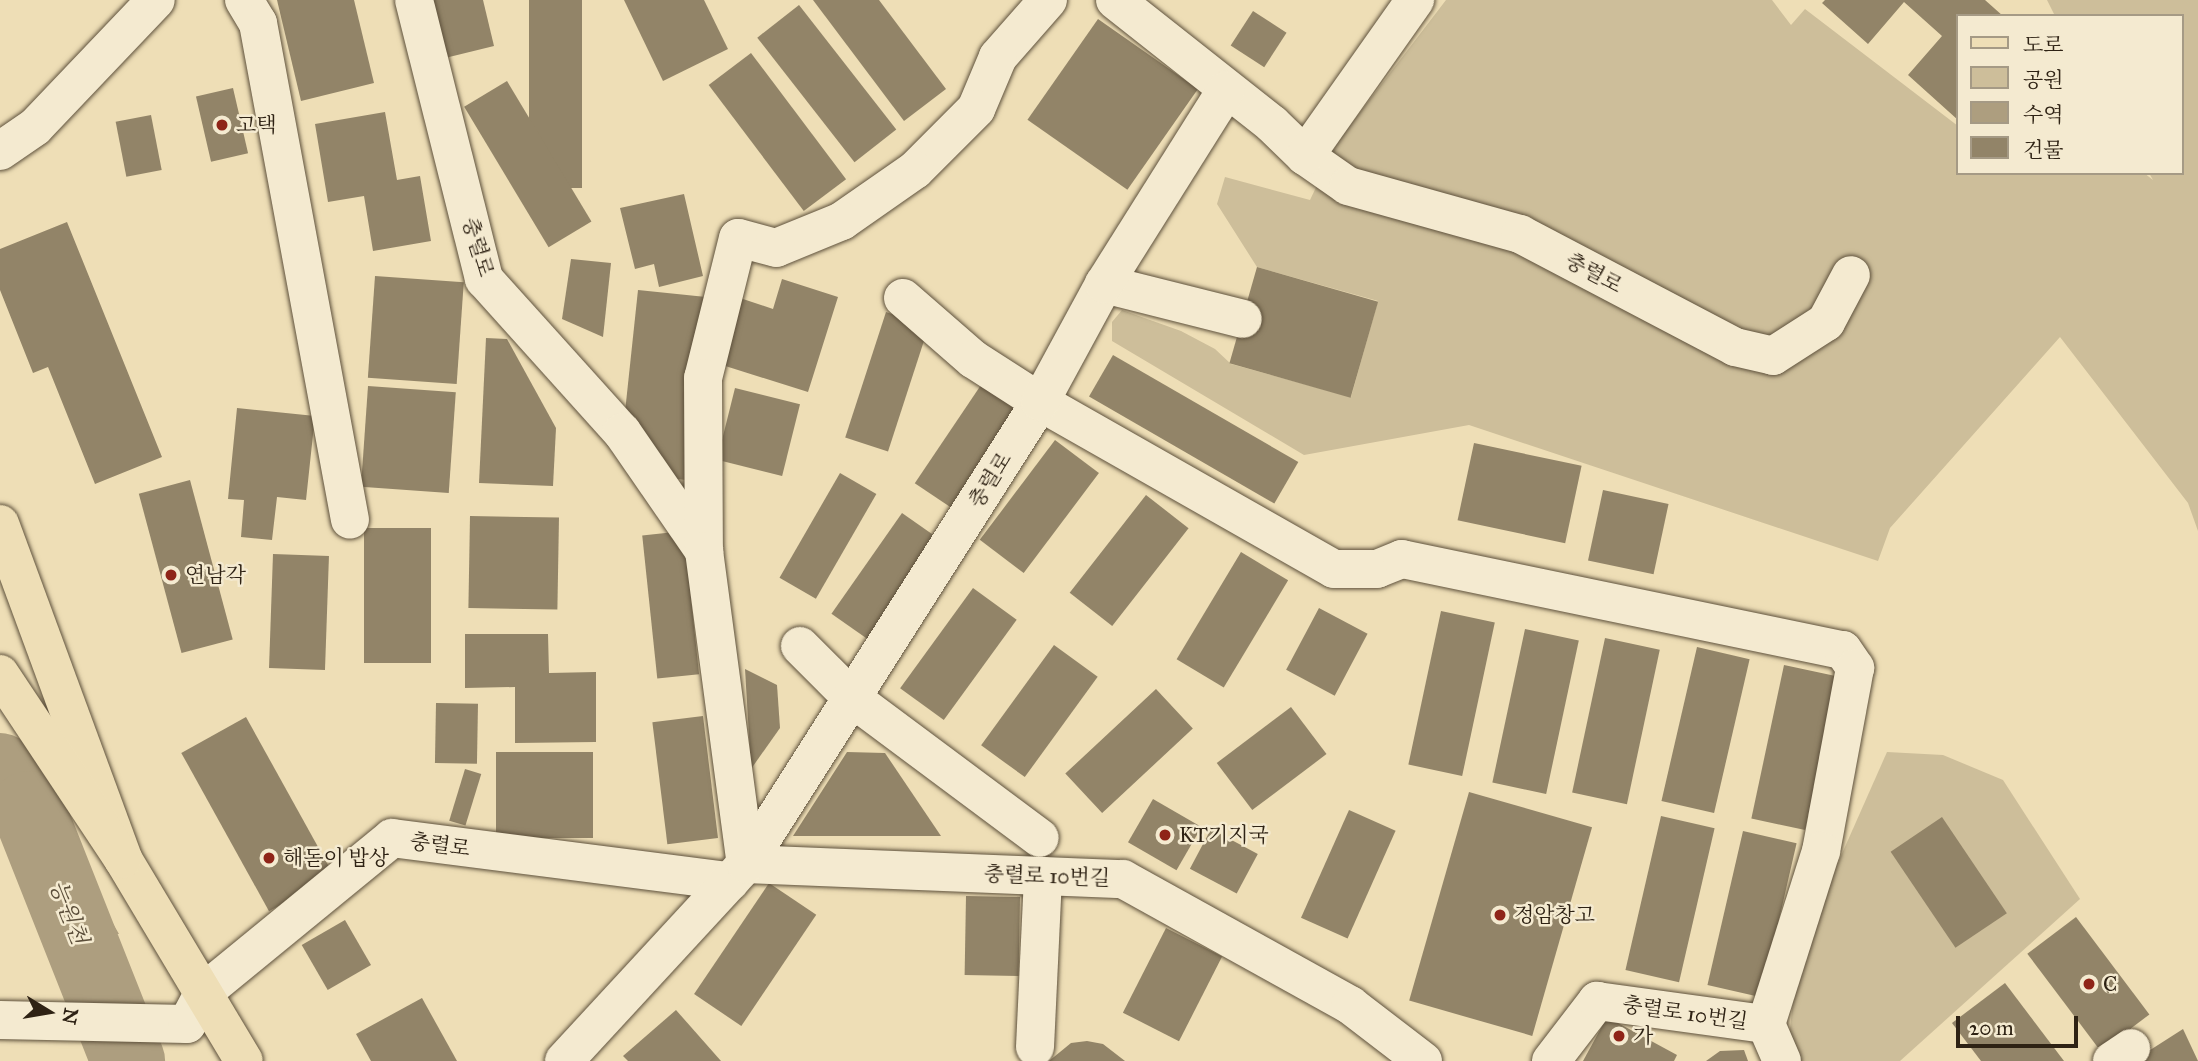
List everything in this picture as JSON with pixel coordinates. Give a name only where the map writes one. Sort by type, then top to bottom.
[{"type":"main road","points":[[0,524],[123,859],[196,1008],[244,1061]]},
{"type":"main road","points":[[0,674],[123,859]]},
{"type":"street","points":[[0,151],[35,127],[156,0]]},
{"type":"street","points":[[244,0],[258,23],[350,520]]},
{"type":"street","name":"충렬로","points":[[414,0],[484,279],[622,432],[704,551]]},
{"type":"street","name":"충렬로","points":[[738,873],[704,551],[703,377],[738,238],[776,248],[842,221],[915,170],[976,109],[998,57],[1048,0]]},
{"type":"street","name":"충렬로","points":[[1115,0],[1272,124],[1305,156],[1348,186],[1520,234],[1735,347],[1773,356],[1826,322],[1851,275]]},
{"type":"street","points":[[1305,156],[1415,0]]},
{"type":"street","name":"충렬로","points":[[564,1061],[738,873],[1040,402],[1104,284],[1226,90]]},
{"type":"street","points":[[1104,284],[1243,319]]},
{"type":"street","points":[[903,298],[973,359],[1040,402],[1334,569],[1377,569],[1402,559],[1413,560],[1843,650],[1855,668],[1821,850],[1766,1024]]},
{"type":"street","points":[[800,646],[852,698],[1040,838]]},
{"type":"street","name":"충렬로","points":[[196,1008],[392,838],[738,873]]},
{"type":"street","name":"충렬로 10번길","points":[[738,873],[1043,876],[1123,880],[1350,1005],[1423,1061]]},
{"type":"street","points":[[1035,1047],[1043,876]]},
{"type":"street","name":"충렬로 10번길","points":[[1551,1061],[1597,1001],[1766,1024],[1782,1061]]},
{"type":"street","points":[[0,1020],[196,1008]]},
{"type":"green space","points":[[1446,0],[1772,0],[1791,25],[1805,9],[1956,124],[1956,175],[2147,175],[2153,180],[2150,175],[2184,175],[2184,14],[2054,14],[2047,0],[2198,0],[2198,531],[2188,503],[2060,337],[1890,528],[1878,561],[1469,425],[1304,455],[1112,341],[1112,322],[1122,310],[1181,331],[1215,349],[1231,364],[1351,397],[1378,301],[1257,267],[1217,204],[1225,177],[1310,200],[1338,141]]},
{"type":"green space","points":[[1887,752],[1943,755],[2003,780],[2080,899],[1900,1061],[1800,1061],[1789,1039],[1798,953]]},
{"type":"water","points":[[0,741],[74,856],[119,934],[40,932],[18,826],[0,809]]},
{"type":"building","points":[[277,0],[354,0],[374,83],[301,101]]},
{"type":"building","points":[[427,0],[483,0],[494,46],[441,59]]},
{"type":"building","points":[[529,0],[582,0],[582,188],[529,188]]},
{"type":"building","points":[[624,0],[704,0],[728,49],[663,81]]},
{"type":"building","points":[[813,0],[879,0],[946,89],[904,121]]},
{"type":"building","points":[[1825,0],[1985,0],[2001,14],[1956,14],[1956,118],[1908,75],[1942,36],[1904,2],[1868,44],[1822,3]]},
{"type":"building","points":[[799,5],[896,130],[855,162],[757,38]]},
{"type":"building","points":[[1253,11],[1287,33],[1264,67],[1231,45]]},
{"type":"building","points":[[1098,19],[1198,89],[1127,190],[1027,120]]},
{"type":"building","points":[[751,53],[846,179],[804,211],[709,85]]},
{"type":"building","points":[[507,81],[591,222],[549,247],[464,107]]},
{"type":"building","name":"고택","points":[[233,88],[248,153],[211,162],[196,97]]},
{"type":"building","points":[[385,112],[397,180],[420,176],[431,241],[373,251],[364,196],[328,202],[315,124]]},
{"type":"building","points":[[151,115],[162,170],[126,177],[116,122]]},
{"type":"building","points":[[684,194],[703,276],[659,287],[654,264],[635,269],[620,208]]},
{"type":"building","points":[[67,222],[162,457],[95,484],[48,367],[33,373],[0,290],[0,249]]},
{"type":"building","points":[[571,259],[611,263],[603,337],[562,319]]},
{"type":"building","points":[[1257,267],[1378,302],[1351,398],[1229,363]]},
{"type":"building","points":[[375,276],[464,282],[457,384],[368,378]]},
{"type":"building","points":[[782,279],[838,297],[808,392],[719,364],[740,298],[773,309]]},
{"type":"building","points":[[638,290],[706,297],[686,480],[669,478],[625,412]]},
{"type":"building","points":[[886,312],[929,326],[888,451],[845,438]]},
{"type":"building","points":[[486,338],[507,339],[556,428],[553,486],[479,483]]},
{"type":"building","points":[[1113,355],[1298,462],[1274,504],[1089,397]]},
{"type":"building","points":[[983,382],[1020,407],[952,508],[915,483]]},
{"type":"building","points":[[368,386],[456,392],[449,493],[361,487]]},
{"type":"building","points":[[735,388],[800,404],[782,476],[717,460]]},
{"type":"building","points":[[237,408],[315,416],[306,500],[277,497],[272,540],[241,537],[244,500],[228,499]]},
{"type":"building","points":[[1055,440],[1099,473],[1024,573],[980,540]]},
{"type":"building","points":[[1474,443],[1582,466],[1565,543],[1458,520]]},
{"type":"building","points":[[840,473],[876,494],[816,599],[780,578]]},
{"type":"building","points":[[190,480],[233,639],[182,653],[139,494]]},
{"type":"building","points":[[1603,490],[1669,504],[1654,574],[1588,560]]},
{"type":"building","points":[[1146,495],[1189,528],[1112,626],[1070,593]]},
{"type":"building","points":[[902,513],[938,538],[867,639],[831,614]]},
{"type":"building","points":[[470,516],[559,518],[557,610],[468,608]]},
{"type":"building","points":[[364,528],[431,528],[431,663],[364,663]]},
{"type":"building","points":[[684,531],[699,674],[657,679],[642,535]]},
{"type":"building","points":[[1241,552],[1288,580],[1224,687],[1177,659]]},
{"type":"building","points":[[273,554],[329,556],[325,670],[269,668]]},
{"type":"building","points":[[973,588],[1017,620],[944,720],[900,688]]},
{"type":"building","points":[[1319,608],[1368,634],[1335,696],[1286,670]]},
{"type":"building","points":[[1441,611],[1495,622],[1462,776],[1408,765]]},
{"type":"building","points":[[1525,629],[1579,640],[1546,794],[1492,783]]},
{"type":"building","points":[[465,634],[548,634],[549,673],[596,672],[596,742],[515,743],[515,687],[465,688]]},
{"type":"building","points":[[1605,638],[1660,650],[1627,804],[1572,793]]},
{"type":"building","points":[[1054,645],[1098,677],[1025,777],[981,745]]},
{"type":"building","points":[[1697,647],[1750,659],[1714,813],[1661,801]]},
{"type":"building","points":[[1784,665],[1838,676],[1805,830],[1751,819]]},
{"type":"building","points":[[745,669],[777,685],[780,728],[751,769]]},
{"type":"building","points":[[1156,689],[1193,728],[1102,813],[1065,774]]},
{"type":"building","points":[[436,703],[478,704],[477,764],[435,763]]},
{"type":"building","points":[[1291,707],[1327,754],[1252,810],[1217,763]]},
{"type":"building","points":[[703,716],[718,838],[667,844],[652,722]]},
{"type":"building","points":[[246,717],[334,875],[269,911],[181,753]]},
{"type":"building","points":[[496,752],[593,752],[593,838],[496,838]]},
{"type":"building","points":[[847,752],[885,753],[941,836],[793,836]]},
{"type":"building","points":[[465,769],[481,774],[465,826],[449,821]]},
{"type":"building","name":"정암창고","points":[[1469,792],[1592,827],[1532,1036],[1409,1001]]},
{"type":"building","name":"KT기지국","points":[[1153,799],[1201,827],[1176,870],[1128,842]]},
{"type":"building","points":[[1349,810],[1396,831],[1348,939],[1301,918]]},
{"type":"building","points":[[1661,816],[1715,828],[1679,982],[1625,970]]},
{"type":"building","points":[[1942,817],[2007,913],[1955,948],[1891,852]]},
{"type":"building","name":"KT기지국","points":[[1211,829],[1258,854],[1237,894],[1190,869]]},
{"type":"building","points":[[1743,831],[1797,843],[1761,997],[1707,985]]},
{"type":"building","points":[[769,883],[816,915],[741,1026],[694,994]]},
{"type":"building","points":[[966,896],[1020,897],[1019,976],[965,975]]},
{"type":"building","name":"C","points":[[2076,917],[2149,1014],[2101,1051],[2027,954]]},
{"type":"building","points":[[345,920],[371,965],[328,990],[302,945]]},
{"type":"building","points":[[1166,928],[1222,957],[1179,1041],[1123,1013]]},
{"type":"building","points":[[2005,983],[2064,1061],[1981,1061],[1952,1023]]},
{"type":"building","points":[[422,998],[457,1061],[371,1061],[356,1034]]},
{"type":"building","points":[[676,1010],[721,1061],[628,1061],[623,1056]]},
{"type":"building","name":"가","points":[[1607,1017],[1677,1055],[1674,1061],[1583,1061]]},
{"type":"building","points":[[2183,1029],[2198,1061],[2133,1061]]},
{"type":"building","points":[[1087,1041],[1103,1044],[1125,1061],[1049,1061],[1071,1043]]},
{"type":"building","points":[[1744,1050],[1748,1061],[1706,1061],[1720,1051]]},
{"type":"waterway","name":"능원천","points":[[0,770],[28,808],[128,1061]]},
{"type":"place","name":"고택","points":[[222,125]]},
{"type":"place","name":"연남각","points":[[171,575]]},
{"type":"place","name":"KT기지국","points":[[1165,835]]},
{"type":"place","name":"해돋이 밥상","points":[[269,858]]},
{"type":"place","name":"정암창고","points":[[1500,915]]},
{"type":"place","name":"C","points":[[2089,984]]},
{"type":"place","name":"가","points":[[1619,1036]]}]
